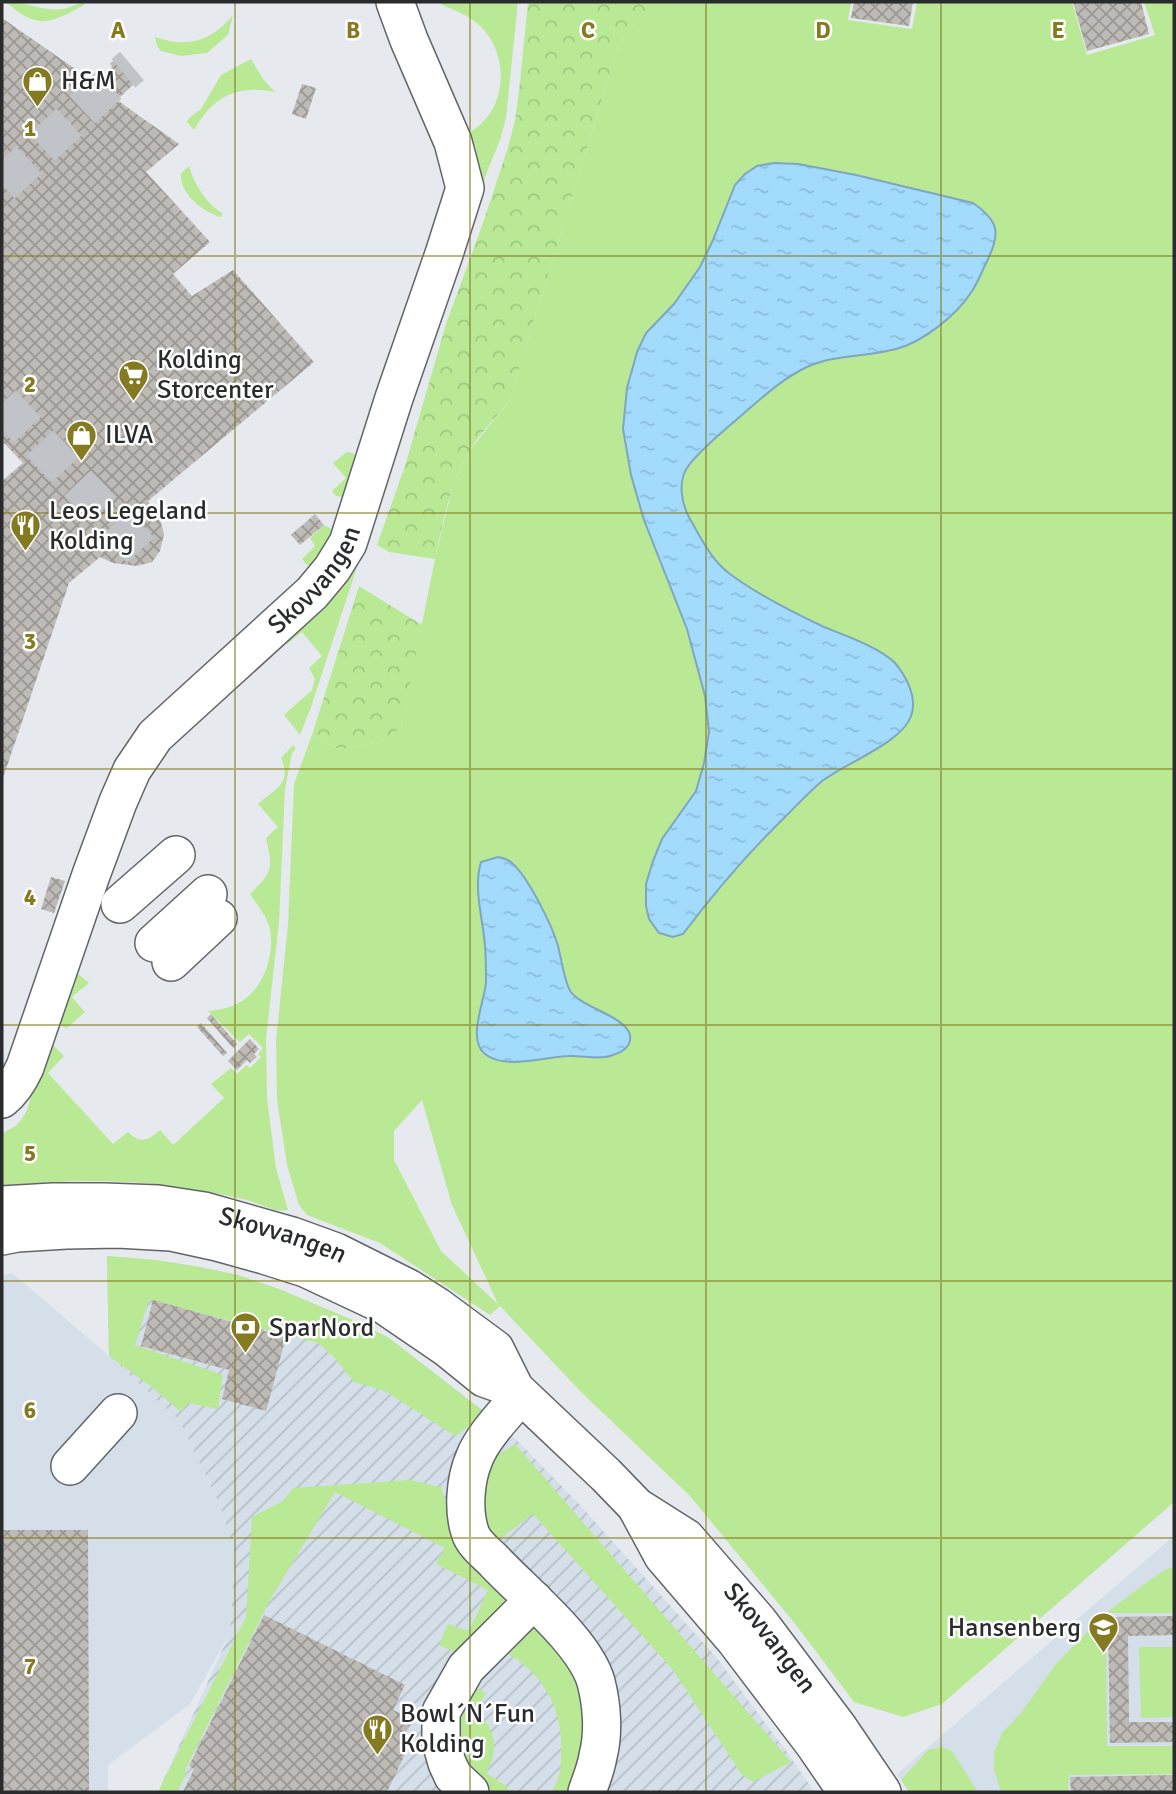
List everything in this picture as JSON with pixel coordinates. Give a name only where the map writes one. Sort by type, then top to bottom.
[{"type":"street","name":"Skovvangen","points":[[2,1100],[14,1087],[25,1067],[90,876],[132,770],[155,736],[312,593],[332,569],[348,543],[464,188],[453,142],[409,40],[396,2]]},
{"type":"street","points":[[142,928],[196,880]]},
{"type":"street","points":[[142,928],[196,880]]},
{"type":"street","points":[[142,928],[196,880]]},
{"type":"street","name":"Skovvangen","points":[[2,1205],[91,1202],[158,1204],[204,1211],[292,1236],[336,1252],[375,1270],[438,1307],[495,1349],[518,1392],[637,1507],[686,1538],[759,1622],[838,1727],[882,1792]]},
{"type":"street","name":"Skovvangen","points":[[2,1236],[66,1230],[171,1232],[264,1255],[305,1268],[384,1305],[436,1340],[484,1378],[518,1392]]},
{"type":"street","points":[[518,1392],[474,1457],[467,1491],[470,1535],[554,1621],[585,1657],[595,1680],[601,1713],[599,1755],[587,1792]]},
{"type":"street","points":[[70,1466],[118,1413]]},
{"type":"street","name":"Skovvangen","points":[[637,1507],[663,1556],[735,1640],[847,1792]]},
{"type":"street","points":[[470,1792],[453,1776],[447,1763],[441,1742],[441,1712],[467,1668],[534,1600]]},
{"type":"shaded area","points":[[107,1256],[156,1260],[238,1275],[279,1289],[389,1338],[503,1426],[579,1504],[716,1657],[814,1792],[158,1792],[230,1633],[235,1554],[220,1505],[179,1420],[109,1356]]},
{"type":"shaded area","points":[[12,1273],[179,1420],[220,1505],[235,1554],[230,1633],[190,1704],[108,1765],[108,1792],[2,1792],[2,1276]]},
{"type":"shaded area","name":"Hansenberg","points":[[1174,1536],[1174,1792],[909,1792],[897,1774]]},
{"type":"green space","points":[[6,2],[51,9],[70,7],[82,2],[84,5],[44,21],[27,17]]},
{"type":"green space","points":[[518,2],[506,118],[300,735],[284,715],[312,690],[315,679],[309,668],[322,656],[302,632],[287,644],[281,638],[352,572],[482,182],[464,137],[482,123],[497,100],[501,73],[499,60],[495,47],[479,25],[440,4]]},
{"type":"green space","points":[[528,2],[659,2],[660,6],[634,24],[617,50],[509,402],[477,440],[461,466],[447,505],[435,559],[389,552],[377,545],[405,466],[446,324],[509,144],[515,120]]},
{"type":"green space","points":[[659,2],[851,2],[848,20],[912,29],[917,2],[1072,2],[1087,55],[1155,35],[1144,2],[1174,2],[1174,1502],[942,1704],[903,1717],[854,1702],[796,1625],[690,1496],[582,1393],[500,1306],[490,1315],[380,1243],[307,1215],[299,1205],[287,1165],[277,1100],[276,1041],[288,924],[294,784],[312,735],[343,749],[380,742],[401,728],[435,559],[453,485],[468,453],[509,402],[617,50],[634,24],[659,6]],"holes":[[[422,1100],[452,1205],[498,1304],[441,1251],[394,1160],[394,1131]]]},
{"type":"green space","points":[[233,15],[228,35],[207,53],[181,56],[161,51],[157,46],[155,37],[188,42],[207,37]]},
{"type":"green space","points":[[251,59],[275,92],[249,90],[227,96],[209,109],[194,130],[187,122],[201,109],[221,75]]},
{"type":"green space","points":[[189,166],[202,193],[211,205],[223,214],[220,217],[199,206],[188,194],[181,180],[181,173]]},
{"type":"green space","points":[[347,452],[358,457],[348,496],[336,496],[332,491],[346,478],[333,463]]},
{"type":"green space","points":[[324,525],[333,530],[333,536],[312,566],[306,564],[302,559],[315,546],[310,538]]},
{"type":"green space","points":[[359,586],[422,625],[401,728],[380,742],[343,749],[312,735]]},
{"type":"green space","points":[[293,745],[296,749],[292,753],[285,789],[279,922],[266,1039],[267,1099],[276,1168],[288,1210],[273,1209],[247,1200],[208,1192],[116,1181],[2,1186],[2,1133],[11,1129],[23,1117],[52,1044],[64,1056],[48,1073],[113,1144],[128,1132],[144,1140],[160,1130],[173,1145],[224,1098],[211,1084],[231,1068],[237,1074],[246,1065],[250,1068],[261,1057],[258,1054],[263,1048],[249,1034],[240,1042],[208,1011],[228,1008],[245,999],[259,984],[268,964],[271,943],[268,923],[250,894],[267,875],[270,856],[266,838],[278,827],[258,804],[283,780],[285,774],[281,758]]},
{"type":"green space","points":[[77,973],[89,983],[72,997],[85,1012],[67,1028],[59,1025],[58,1020],[73,975]]},
{"type":"green space","points":[[107,1256],[200,1267],[238,1275],[279,1289],[389,1338],[487,1414],[455,1436],[385,1391],[354,1382],[334,1357],[318,1343],[149,1300],[135,1345],[223,1375],[218,1409],[188,1403],[181,1412],[109,1356]]},
{"type":"green space","points":[[515,1444],[791,1762],[753,1782],[742,1775],[673,1670],[533,1514],[496,1542],[487,1528],[484,1510],[485,1472],[496,1456]]},
{"type":"green space","points":[[410,1480],[441,1487],[454,1527],[505,1592],[502,1616],[457,1653],[439,1645],[448,1624],[469,1631],[488,1590],[436,1564],[445,1548],[335,1492],[269,1602],[186,1768],[177,1792],[158,1792],[246,1617],[252,1517],[283,1501],[293,1488]]},
{"type":"green space","points":[[1169,1568],[1174,1568],[1174,1613],[1106,1613],[1151,1579]]},
{"type":"green space","points":[[1106,1613],[1107,1746],[1174,1746],[1174,1774],[1069,1775],[1068,1792],[1001,1792],[994,1769],[994,1753],[1002,1733],[1021,1713],[1056,1664]]},
{"type":"green space","points":[[522,1628],[541,1628],[559,1646],[589,1709],[576,1792],[552,1792],[561,1765],[560,1730],[553,1703],[539,1680],[506,1653]]},
{"type":"green space","points":[[1139,1647],[1174,1647],[1174,1717],[1141,1718]]},
{"type":"green space","points":[[471,1685],[486,1693],[476,1710],[488,1724],[493,1740],[493,1756],[486,1773],[508,1787],[506,1792],[493,1791],[475,1783],[465,1768],[452,1737]]},
{"type":"green space","points":[[942,1747],[952,1751],[978,1792],[909,1792],[901,1780],[928,1750]]},
{"type":"water","points":[[774,163],[798,164],[856,175],[973,203],[993,222],[996,235],[972,291],[958,309],[938,326],[917,340],[896,349],[829,360],[798,371],[715,438],[685,471],[682,492],[687,513],[717,562],[741,582],[776,603],[889,657],[907,681],[913,709],[905,726],[896,735],[816,786],[744,860],[683,934],[673,937],[659,933],[649,919],[646,884],[662,839],[696,791],[709,732],[705,696],[687,629],[644,520],[631,475],[623,429],[627,388],[637,352],[646,333],[674,304],[700,267],[735,185],[757,166]]},
{"type":"water","points":[[498,857],[509,861],[518,870],[539,902],[555,937],[571,992],[627,1028],[630,1040],[627,1047],[621,1051],[605,1057],[568,1056],[514,1062],[493,1059],[480,1048],[477,1031],[486,974],[478,893],[479,872],[481,862]]},
{"type":"building","points":[[854,2],[913,2],[909,26],[851,18]]},
{"type":"building","points":[[1073,2],[1141,2],[1149,34],[1087,51]]},
{"type":"building","name":"Kolding Storcenter","points":[[2,18],[94,82],[112,67],[110,63],[114,61],[132,66],[136,72],[137,84],[117,100],[179,144],[146,172],[210,242],[173,274],[192,296],[233,270],[314,362],[148,501],[159,516],[164,534],[160,551],[152,562],[137,566],[113,563],[100,557],[69,583],[2,781],[2,481],[23,463],[4,443],[2,445]]},
{"type":"building","points":[[302,84],[316,88],[306,119],[292,114]]},
{"type":"building","points":[[315,514],[324,525],[300,545],[291,535]]},
{"type":"building","points":[[51,877],[65,881],[54,913],[41,909]]},
{"type":"building","points":[[211,1014],[237,1044],[233,1048],[207,1018]]},
{"type":"building","points":[[201,1023],[227,1053],[223,1056],[197,1027]]},
{"type":"building","points":[[250,1039],[259,1049],[254,1054],[257,1057],[250,1063],[247,1060],[237,1070],[228,1061]]},
{"type":"building","points":[[153,1300],[286,1337],[266,1411],[222,1399],[229,1370],[141,1346]]},
{"type":"building","points":[[2,1530],[88,1530],[89,1792],[2,1792]]},
{"type":"building","points":[[264,1615],[405,1685],[393,1710],[413,1719],[399,1746],[407,1750],[387,1792],[183,1792],[194,1769],[189,1766]]},
{"type":"building","points":[[1174,1616],[1174,1635],[1128,1636],[1129,1722],[1174,1722],[1174,1742],[1110,1743],[1108,1617]]},
{"type":"building","points":[[1174,1775],[1174,1792],[1071,1792],[1070,1777]]},
{"type":"tunnel","points":[[2,185],[132,66]]},
{"type":"tunnel","points":[[2,403],[152,562]]},
{"type":"place","name":"H&M","points":[[38,108]]},
{"type":"place","name":"Kolding Storcenter","points":[[134,402]]},
{"type":"place","name":"ILVA","points":[[82,462]]},
{"type":"place","name":"Leos Legeland Kolding","points":[[26,553]]},
{"type":"place","name":"SparNord","points":[[246,1355]]},
{"type":"place","name":"Hansenberg","points":[[1104,1655]]},
{"type":"place","name":"Bowl´N´Fun Kolding","points":[[377,1756]]}]
